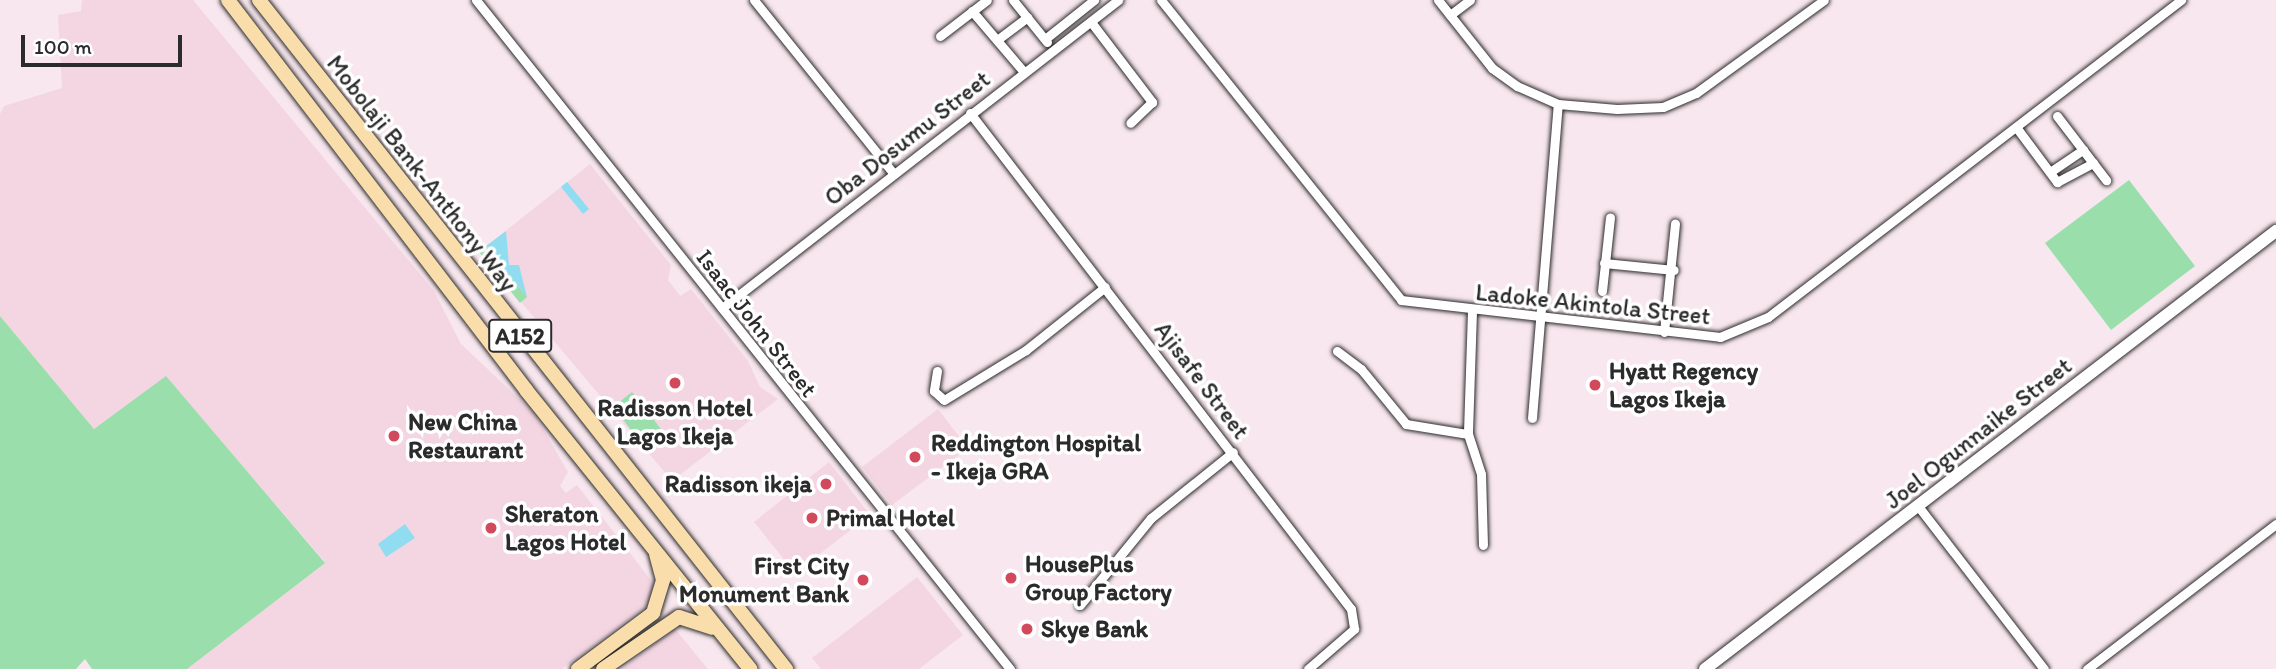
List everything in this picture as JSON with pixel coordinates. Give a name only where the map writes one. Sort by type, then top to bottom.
[{"type":"main road","name":"Mobolaji Bank-Anthony Way","points":[[228,0],[526,390],[750,669]]},
{"type":"main road","name":"Mobolaji Bank-Anthony Way","points":[[259,0],[550,373],[786,669]]},
{"type":"main road","points":[[496,350],[517,348],[517,331]]},
{"type":"main road","points":[[526,390],[527,367],[550,373]]},
{"type":"main road","points":[[579,669],[653,613],[663,580],[655,549]]},
{"type":"main road","points":[[603,669],[679,617],[722,634]]},
{"type":"street","name":"Isaac John Street","points":[[476,0],[1010,669]]},
{"type":"street","points":[[940,36],[987,0]]},
{"type":"street","points":[[1013,0],[1046,41],[1094,0]]},
{"type":"street","name":"Oba Dosumu Street","points":[[722,308],[1023,71],[1118,0]]},
{"type":"street","name":"Ladoke Akintola Street","points":[[1161,0],[1390,293],[1415,304],[1543,320],[1720,337],[1769,317],[2181,0]]},
{"type":"street","points":[[1438,0],[1492,68],[1558,104],[1617,109],[1679,102],[1824,0]]},
{"type":"street","points":[[1450,15],[1470,0]]},
{"type":"street","points":[[757,1],[893,173]]},
{"type":"street","points":[[972,11],[1023,71]]},
{"type":"street","points":[[997,40],[1027,17]]},
{"type":"street","points":[[1091,22],[1152,103],[1130,123]]},
{"type":"street","points":[[1532,418],[1543,320],[1558,104]]},
{"type":"street","name":"Ajisafe Street","points":[[970,113],[1351,609],[1354,629],[1308,669]]},
{"type":"street","points":[[2057,116],[2106,180]]},
{"type":"street","points":[[2016,127],[2050,172],[2063,182],[2093,163]]},
{"type":"street","points":[[2050,172],[2083,150]]},
{"type":"street","points":[[1602,290],[1610,217]]},
{"type":"street","points":[[1664,331],[1674,270],[1675,224]]},
{"type":"street","name":"Joel Ogunnaike Street","points":[[1705,669],[2276,231]]},
{"type":"street","points":[[1604,263],[1674,270]]},
{"type":"street","points":[[937,371],[933,391],[944,400],[1026,350],[1105,287]]},
{"type":"street","points":[[1472,311],[1468,434],[1480,474],[1483,545]]},
{"type":"street","points":[[1337,351],[1361,369],[1406,424],[1468,434]]},
{"type":"street","points":[[1080,605],[1151,519],[1233,452]]},
{"type":"street","points":[[1918,506],[2044,669]]},
{"type":"street","points":[[2087,669],[2276,524]]},
{"type":"shaded area","points":[[82,0],[193,0],[434,291],[461,344],[534,413],[568,472],[560,486],[566,493],[577,485],[654,584],[649,604],[562,669],[187,669],[325,562],[166,377],[94,429],[0,316],[0,114],[4,106],[62,88],[58,15],[81,11]]},
{"type":"shaded area","points":[[590,164],[671,265],[668,280],[680,296],[691,289],[748,361],[760,387],[778,399],[672,481],[479,252]]},
{"type":"shaded area","name":"Reddington Hospital - Ikeja GRA","points":[[938,409],[968,448],[892,505],[862,467]]},
{"type":"shaded area","name":"Primal Hotel","points":[[829,462],[870,515],[795,573],[754,522]]},
{"type":"shaded area","points":[[917,577],[963,635],[919,669],[821,669],[812,658]]},
{"type":"shaded area","points":[[675,629],[708,669],[622,669]]},
{"type":"green space","points":[[2129,180],[2195,266],[2111,330],[2045,243]]},
{"type":"green space","points":[[486,246],[527,297],[520,303],[479,252]]},
{"type":"green space","points":[[0,316],[94,429],[166,376],[325,563],[187,669],[92,669],[85,659],[76,669],[0,669]]},
{"type":"green space","points":[[632,392],[661,429],[642,444],[613,407]]},
{"type":"water","points":[[567,182],[589,209],[583,214],[561,187]]},
{"type":"water","points":[[506,231],[509,265],[519,265],[527,297],[486,246]]},
{"type":"water","points":[[405,524],[415,538],[386,557],[378,544]]},
{"type":"place","name":"Radisson Hotel Lagos Ikeja","points":[[675,383]]},
{"type":"place","name":"Hyatt Regency Lagos Ikeja","points":[[1595,385]]},
{"type":"place","name":"New China Restaurant","points":[[394,436]]},
{"type":"place","name":"Reddington Hospital - Ikeja GRA","points":[[915,457]]},
{"type":"place","name":"Radisson ikeja","points":[[826,484]]},
{"type":"place","name":"Primal Hotel","points":[[812,518]]},
{"type":"place","name":"Sheraton Lagos Hotel","points":[[491,528]]},
{"type":"place","name":"HousePlus Group Factory","points":[[1011,578]]},
{"type":"place","name":"First City Monument Bank","points":[[863,580]]},
{"type":"place","name":"Skye Bank","points":[[1027,629]]}]
